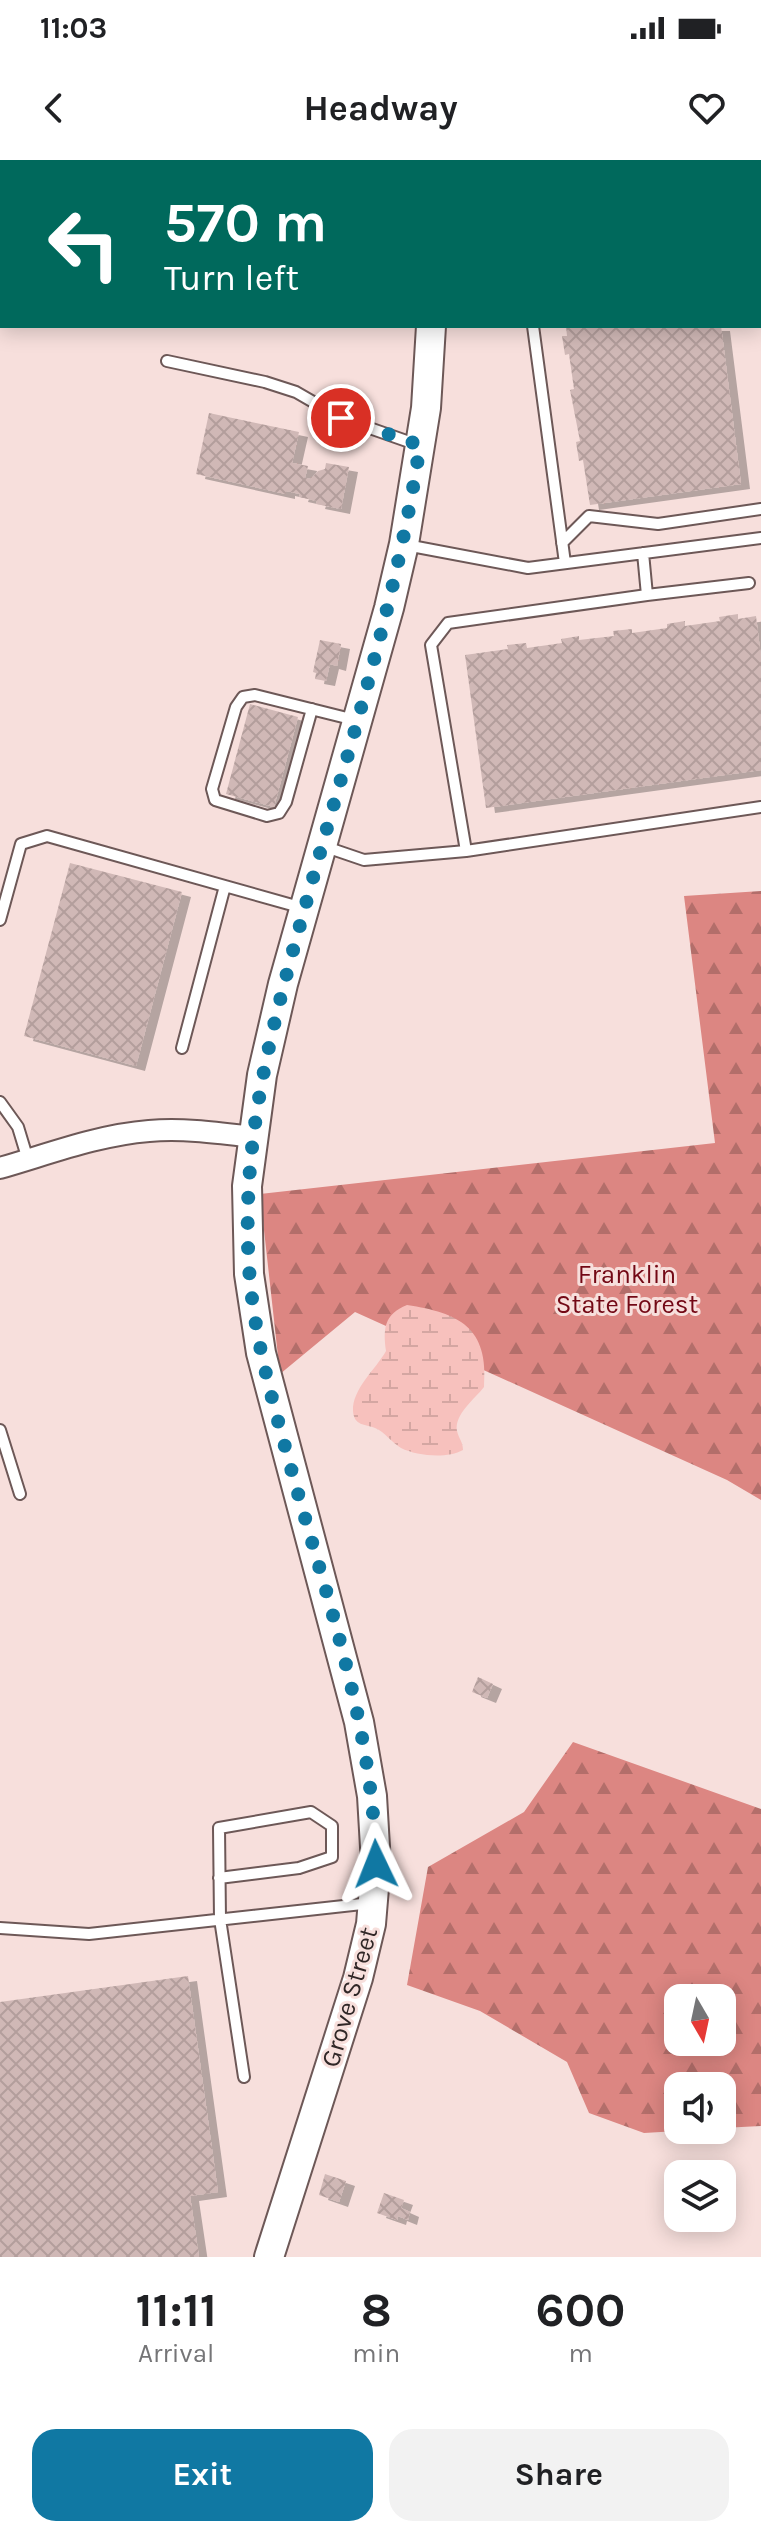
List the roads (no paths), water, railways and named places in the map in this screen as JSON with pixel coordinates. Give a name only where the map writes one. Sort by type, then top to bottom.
[{"type":"main road","name":"Grove Street","points":[[269,2257],[358,1978],[373,1902],[376,1864],[374,1813],[359,1722],[281,1432],[255,1322],[247,1240],[247,1186],[262,1075],[321,845],[389,608],[404,544],[427,393],[431,328]]},
{"type":"street","points":[[0,1168],[102,1138],[150,1131],[200,1131],[253,1137]]},
{"type":"lane","points":[[533,328],[565,563]]},
{"type":"lane","points":[[167,361],[265,382],[296,392],[341,418],[420,445]]},
{"type":"lane","points":[[562,543],[589,516],[658,524],[761,509]]},
{"type":"lane","points":[[404,544],[528,568],[761,538]]},
{"type":"lane","points":[[643,553],[647,595]]},
{"type":"lane","points":[[466,851],[431,645],[448,623],[749,583]]},
{"type":"lane","points":[[312,709],[286,802],[279,813],[267,816],[215,800],[212,789],[236,707],[243,697],[255,695],[357,720]]},
{"type":"lane","points":[[321,845],[364,860],[466,851],[761,807]]},
{"type":"lane","points":[[0,920],[21,844],[47,836],[305,908]]},
{"type":"lane","points":[[182,1048],[225,886]]},
{"type":"lane","points":[[0,1102],[18,1127],[28,1160]]},
{"type":"lane","points":[[0,1430],[20,1494]]},
{"type":"lane","points":[[219,1878],[299,1868],[332,1857],[332,1826],[311,1812],[219,1828],[219,1878],[220,1919],[244,2077]]},
{"type":"lane","points":[[0,1928],[89,1934],[373,1902]]},
{"type":"park label","name":"Franklin State Forest","points":[[627,1289]]}]
